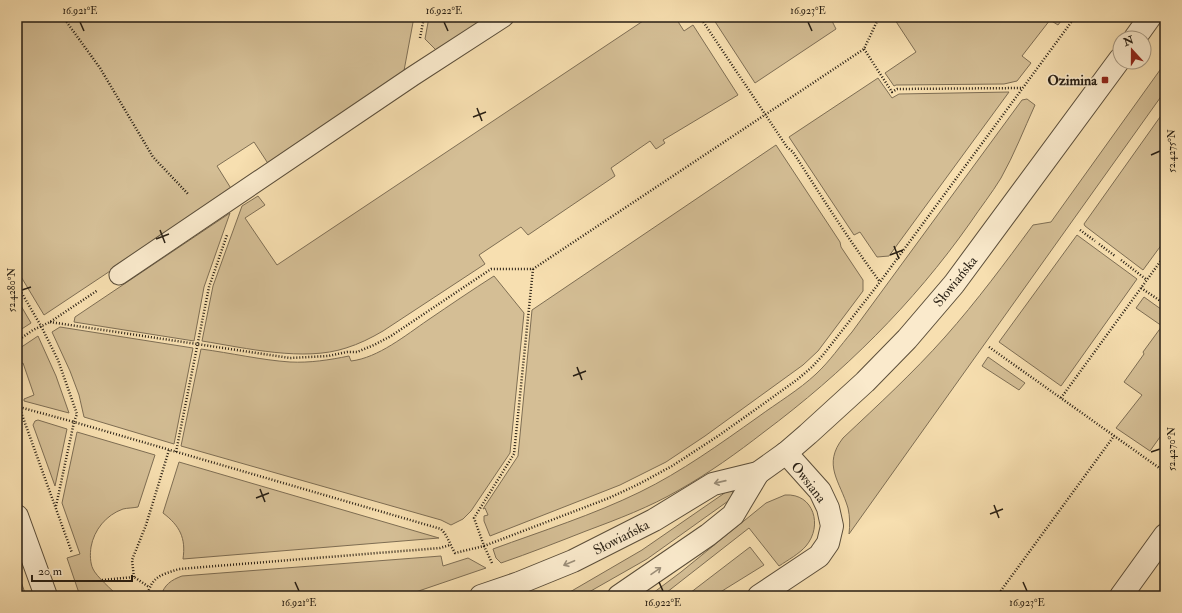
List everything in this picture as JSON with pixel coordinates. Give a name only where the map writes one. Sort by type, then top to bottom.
[{"type":"street","points":[[119,275],[413,76],[504,17]]},
{"type":"street","points":[[1141,30],[1150,17]]},
{"type":"street","name":"Słowiańska","points":[[481,596],[573,562],[654,520],[713,484],[758,473],[786,453],[865,382],[907,339],[954,284],[1112,70]]},
{"type":"street","name":"Owsiana","points":[[759,596],[819,556],[828,544],[832,526],[828,508],[820,491],[786,453]]},
{"type":"street","name":"Słowiańska","points":[[619,596],[708,536],[733,515],[758,473]]},
{"type":"street","points":[[17,516],[46,596]]},
{"type":"street","points":[[1121,596],[1165,535]]},
{"type":"path","points":[[63,17],[100,68],[153,157],[207,215]]},
{"type":"path","points":[[700,17],[765,115],[787,147],[793,152],[855,247],[880,282]]},
{"type":"path","points":[[50,322],[290,358],[328,356],[348,352],[357,352],[391,336],[491,268],[533,269],[864,49],[879,17]]},
{"type":"path","points":[[18,407],[441,529],[447,536],[450,545],[455,552],[484,546],[609,498],[672,466],[718,436],[798,379],[812,367],[880,282],[1074,17]]},
{"type":"path","points":[[864,49],[892,92],[897,89],[1022,88]]},
{"type":"path","points":[[176,452],[209,287],[242,191]]},
{"type":"path","points":[[1080,230],[1095,241]]},
{"type":"path","points":[[1099,244],[1116,256]]},
{"type":"path","points":[[1060,398],[1165,255]]},
{"type":"path","points":[[1121,260],[1147,280]]},
{"type":"path","points":[[519,583],[493,566],[474,518],[514,454],[533,269]]},
{"type":"path","points":[[17,285],[41,326],[58,360],[77,414],[56,508]]},
{"type":"path","points":[[1141,288],[1165,304]]},
{"type":"path","points":[[17,341],[50,322],[97,290]]},
{"type":"path","points":[[989,346],[1165,472]]},
{"type":"path","points":[[17,401],[72,553]]},
{"type":"path","points":[[997,596],[1114,436]]},
{"type":"path","points":[[134,577],[132,560],[144,531],[169,450]]},
{"type":"path","points":[[147,596],[149,587],[159,576],[179,569],[440,548],[450,545]]},
{"type":"path","points":[[102,580],[134,577],[149,587]]},
{"type":"path","points":[[1000,591],[1007,596]]},
{"type":"shaded area","points":[[17,17],[414,17],[403,76],[269,165],[254,142],[217,166],[232,190],[44,315],[17,270]]},
{"type":"shaded area","points":[[429,17],[490,17],[438,52],[425,39]]},
{"type":"shaded area","points":[[649,17],[675,17],[684,31],[693,25],[738,95],[663,140],[665,143],[656,149],[650,141],[611,168],[615,176],[528,235],[521,227],[479,255],[485,264],[383,331],[365,341],[330,352],[294,354],[256,350],[202,341],[213,286],[242,206],[258,196],[265,205],[245,218],[277,265]]},
{"type":"shaded area","points":[[712,17],[835,17],[831,19],[836,29],[755,83]]},
{"type":"shaded area","points":[[893,17],[1064,17],[1058,25],[1050,20],[1022,56],[1031,63],[1017,81],[1004,84],[894,86],[885,73],[916,52]]},
{"type":"shaded area","points":[[1165,63],[1165,91],[849,534],[850,521],[848,508],[837,481],[833,465],[837,448],[843,438],[908,376],[945,337],[980,296],[1033,225],[1051,222]]},
{"type":"shaded area","points":[[878,78],[892,98],[899,94],[1009,92],[889,256],[877,257],[860,232],[854,235],[789,137]]},
{"type":"shaded area","points":[[1027,99],[1035,105],[1015,151],[1001,178],[970,223],[925,282],[901,309],[822,386],[733,455],[701,477],[668,496],[622,517],[501,563],[496,558],[493,549],[604,508],[640,492],[670,476],[715,447],[788,396],[816,374],[852,332],[1022,100]]},
{"type":"shaded area","points":[[1165,110],[1165,240],[1143,270],[1084,224]]},
{"type":"shaded area","points":[[776,145],[840,242],[841,247],[863,280],[863,291],[818,351],[803,365],[705,436],[666,462],[620,485],[490,536],[484,521],[484,516],[488,515],[485,508],[483,509],[518,456],[532,310]]},
{"type":"shaded area","points":[[230,213],[204,287],[194,341],[74,322],[75,317]]},
{"type":"shaded area","points":[[1077,235],[1137,279],[1061,386],[999,342]]},
{"type":"shaded area","points":[[494,276],[524,313],[510,453],[471,511],[463,519],[451,525],[441,520],[181,446],[201,349],[268,360],[290,362],[320,361],[349,356],[351,361],[361,359],[381,351],[401,339]]},
{"type":"shaded area","points":[[1144,297],[1165,312],[1165,430],[1150,451],[1116,428],[1142,395],[1124,382],[1162,326],[1136,308]]},
{"type":"shaded area","points":[[17,299],[31,323],[17,332]]},
{"type":"shaded area","points":[[60,327],[193,348],[174,444],[84,417],[79,395],[70,371],[52,332]]},
{"type":"shaded area","points":[[38,336],[56,376],[69,413],[24,401],[24,399],[34,395],[23,363],[17,365],[17,350]]},
{"type":"shaded area","points":[[988,357],[1025,383],[1019,390],[982,366]]},
{"type":"shaded area","points":[[38,420],[67,429],[55,486],[33,425],[35,421]]},
{"type":"shaded area","points":[[77,432],[155,455],[138,507],[123,509],[106,519],[98,529],[91,547],[90,555],[93,569],[118,596],[80,596],[67,558],[80,554],[62,503]]},
{"type":"shaded area","points":[[179,462],[439,538],[183,559],[184,545],[178,528],[163,513]]},
{"type":"shaded area","points":[[733,491],[731,499],[647,559],[582,596],[563,596],[642,550],[726,492]]},
{"type":"shaded area","points":[[785,495],[803,499],[813,512],[814,529],[811,538],[806,546],[797,554],[779,566],[749,528],[662,596],[649,596],[766,503]]},
{"type":"shaded area","points":[[750,547],[764,565],[715,596],[686,596]]},
{"type":"shaded area","points":[[441,556],[443,566],[468,558],[486,568],[404,596],[161,596],[168,583],[182,576]]},
{"type":"shaded area","points":[[17,570],[26,596],[18,596],[17,594]]},
{"type":"place","name":"Ozimina","points":[[1105,80]]}]
